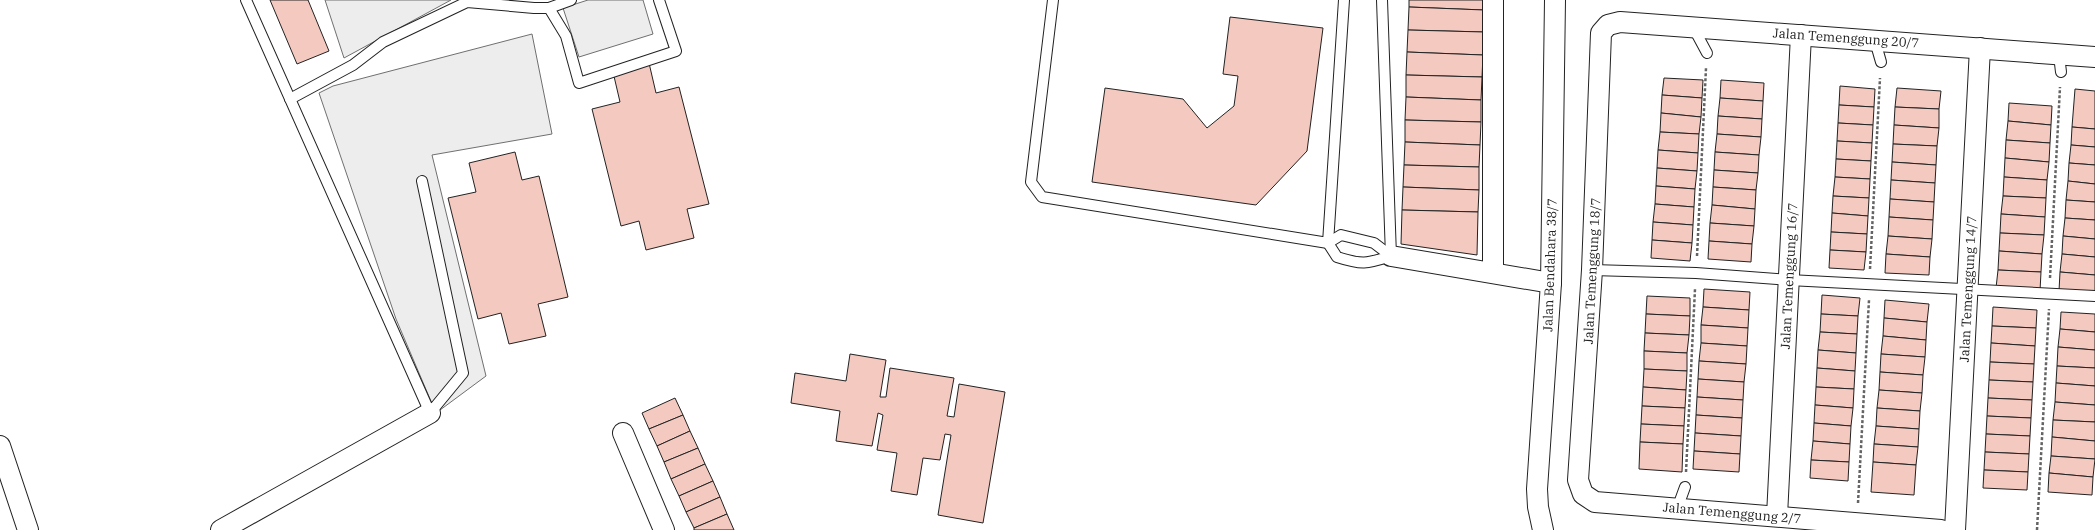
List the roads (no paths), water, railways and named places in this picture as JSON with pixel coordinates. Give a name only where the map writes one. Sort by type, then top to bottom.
[{"type":"street","points":[[1493,272],[1494,0]]},
{"type":"street","name":"Jalan Bendahara 38/7","points":[[1543,530],[1538,507],[1537,488],[1551,283],[1555,0]]},
{"type":"street","name":"Jalan Temenggung 20/7","points":[[1601,33],[1608,25],[1620,22],[1980,48],[2060,64],[2095,57]]},
{"type":"street","name":"Jalan Temenggung 18/7","points":[[1594,502],[1584,494],[1578,480],[1592,270],[1601,33]]},
{"type":"street","name":"Jalan Temenggung 16/7","points":[[1777,516],[1802,35]]},
{"type":"street","name":"Jalan Temenggung 14/7","points":[[1955,530],[1980,48]]},
{"type":"street","points":[[1391,256],[1551,283]]},
{"type":"street","points":[[221,530],[430,413]]},
{"type":"street","points":[[623,432],[664,530]]},
{"type":"street","points":[[0,446],[28,530]]},
{"type":"street","name":"Jalan Temenggung 2/7","points":[[1594,502],[1941,530]]},
{"type":"lane","points":[[246,0],[430,413],[463,373],[422,181]]},
{"type":"lane","points":[[290,99],[353,65],[383,42],[467,2],[549,8],[571,0]]},
{"type":"lane","points":[[549,8],[566,36],[579,83],[676,52],[659,0]]},
{"type":"lane","points":[[1053,0],[1031,182],[1042,197],[1328,243],[1341,235],[1374,243],[1391,256]]},
{"type":"lane","points":[[1344,0],[1328,243],[1337,256],[1351,261],[1369,263],[1391,256]]},
{"type":"lane","points":[[1382,0],[1391,256]]},
{"type":"lane","points":[[1692,26],[1707,53]]},
{"type":"lane","points":[[1876,41],[1881,62]]},
{"type":"lane","points":[[1592,270],[1696,273],[1789,280],[2095,296]]},
{"type":"lane","points":[[1677,509],[1685,487]]}]
